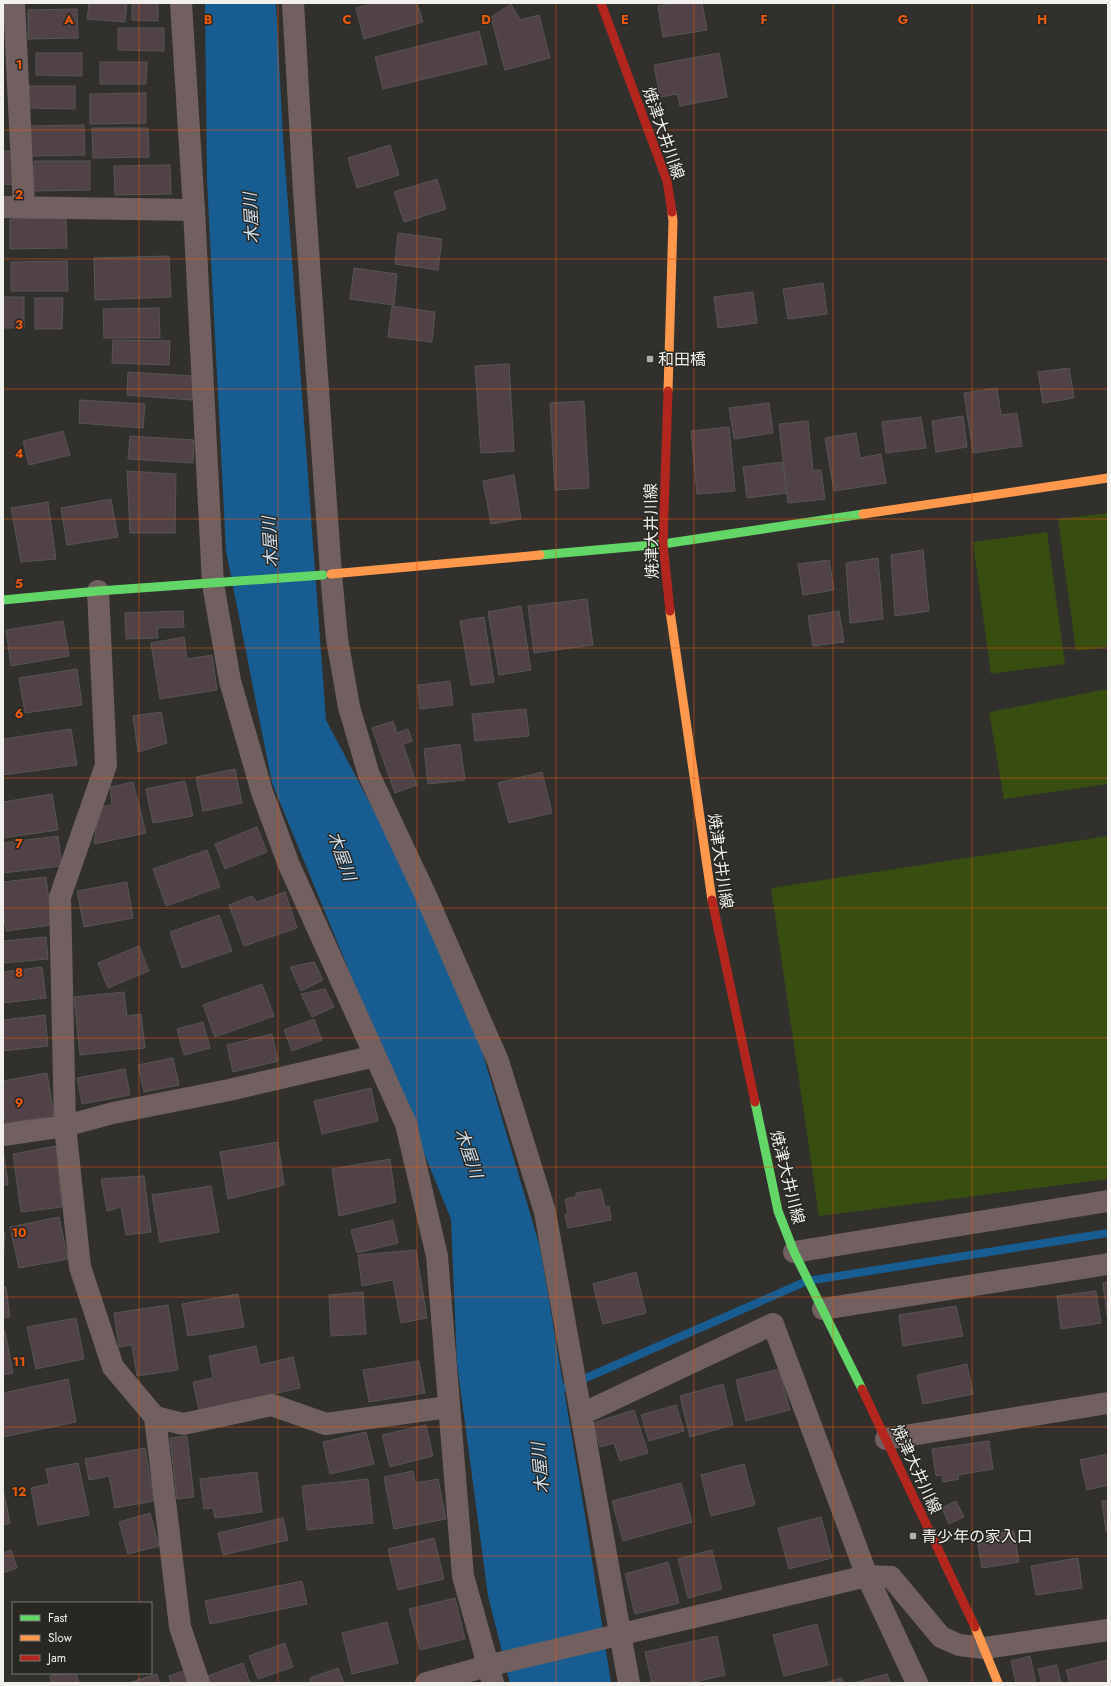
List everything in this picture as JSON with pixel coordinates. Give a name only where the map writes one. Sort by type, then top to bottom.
[{"type":"main road","name":"焼津大井川線","points":[[601,3],[667,181],[673,221],[663,544],[666,578],[713,909],[778,1211],[798,1260],[886,1438],[985,1648],[998,1683]]},
{"type":"main road","points":[[3,600],[98,591],[213,584],[663,544],[1108,478]]},
{"type":"street","points":[[14,3],[14,207],[194,210]]},
{"type":"street","points":[[181,3],[194,210],[213,584],[230,681],[262,792],[289,865],[406,1124],[437,1256],[448,1407],[463,1576],[490,1675]]},
{"type":"street","points":[[293,3],[327,574],[349,706],[369,775],[426,896],[498,1061],[546,1212],[629,1683]]},
{"type":"street","points":[[98,591],[106,765],[60,897],[65,1126],[80,1267],[113,1367],[155,1418],[180,1627],[199,1683]]},
{"type":"street","points":[[3,1135],[65,1126],[113,1113],[229,1090],[375,1056]]},
{"type":"street","points":[[798,1260],[1108,1201]]},
{"type":"street","points":[[820,1305],[1108,1264]]},
{"type":"street","points":[[582,1414],[772,1324],[867,1576],[917,1683]]},
{"type":"street","points":[[886,1438],[1108,1404]]},
{"type":"street","points":[[155,1418],[183,1424],[272,1405],[326,1424],[448,1407]]},
{"type":"street","points":[[426,1683],[490,1675],[621,1635],[867,1576],[891,1577],[941,1636],[958,1645],[985,1648],[1108,1630]]},
{"type":"green space","points":[[1108,513],[1108,647],[1076,651],[1058,519]]},
{"type":"green space","points":[[1047,532],[1065,664],[991,674],[973,542]]},
{"type":"green space","points":[[1108,689],[1108,784],[1004,799],[989,712]]},
{"type":"green space","points":[[1108,836],[1108,1179],[819,1216],[771,888]]},
{"type":"water","name":"木屋川","points":[[205,3],[276,3],[283,137],[326,720],[458,970],[540,1247],[585,1515],[611,1683],[510,1683],[488,1596],[457,1363],[451,1219],[272,783],[226,551],[207,181]]},
{"type":"building","points":[[89,3],[127,3],[125,22],[87,19]]},
{"type":"building","points":[[132,3],[158,3],[158,21],[132,20]]},
{"type":"building","points":[[374,3],[417,3],[423,22],[364,39],[356,8]]},
{"type":"building","points":[[678,3],[702,3],[707,30],[663,37],[658,6]]},
{"type":"building","points":[[511,4],[520,20],[539,15],[550,58],[505,70],[491,17]]},
{"type":"building","points":[[77,9],[78,38],[28,39],[28,10]]},
{"type":"building","points":[[118,28],[164,28],[164,51],[118,50]]},
{"type":"building","points":[[479,31],[487,64],[383,89],[375,57]]},
{"type":"building","points":[[36,53],[82,53],[82,76],[36,75]]},
{"type":"building","points":[[719,53],[727,97],[680,106],[677,94],[660,97],[654,65]]},
{"type":"building","points":[[100,62],[147,62],[146,84],[100,84]]},
{"type":"building","points":[[29,86],[75,86],[75,109],[29,108]]},
{"type":"building","points":[[146,93],[146,123],[90,124],[90,94]]},
{"type":"building","points":[[84,125],[85,155],[29,156],[28,126]]},
{"type":"building","points":[[92,128],[148,128],[149,157],[93,158]]},
{"type":"building","points":[[390,145],[399,175],[357,188],[348,158]]},
{"type":"building","points":[[3,151],[14,151],[14,185],[3,184]]},
{"type":"building","points":[[34,161],[90,161],[90,190],[34,191]]},
{"type":"building","points":[[170,165],[171,194],[115,195],[114,166]]},
{"type":"building","points":[[437,179],[446,209],[404,222],[394,192]]},
{"type":"building","points":[[66,218],[67,248],[10,249],[10,219]]},
{"type":"building","points":[[398,233],[442,239],[438,270],[395,264]]},
{"type":"building","points":[[169,256],[171,297],[95,300],[94,258]]},
{"type":"building","points":[[67,261],[68,291],[11,291],[11,262]]},
{"type":"building","points":[[354,268],[397,274],[394,305],[350,299]]},
{"type":"building","points":[[823,283],[827,314],[788,319],[783,289]]},
{"type":"building","points":[[753,292],[757,323],[718,328],[714,297]]},
{"type":"building","points":[[3,297],[24,297],[24,328],[3,328]]},
{"type":"building","points":[[35,298],[63,298],[62,329],[35,329]]},
{"type":"building","points":[[392,306],[435,312],[432,342],[388,337]]},
{"type":"building","points":[[159,308],[160,338],[104,338],[103,309]]},
{"type":"building","points":[[113,340],[170,341],[169,365],[112,363]]},
{"type":"building","points":[[509,364],[514,451],[481,453],[475,366]]},
{"type":"building","points":[[1069,368],[1074,398],[1043,403],[1038,372]]},
{"type":"building","points":[[128,372],[193,376],[192,400],[127,395]]},
{"type":"building","points":[[997,388],[1001,415],[1017,413],[1022,446],[973,453],[964,393]]},
{"type":"building","points":[[80,400],[145,404],[143,428],[79,423]]},
{"type":"building","points":[[584,401],[589,488],[555,490],[550,403]]},
{"type":"building","points":[[769,403],[773,433],[734,439],[729,408]]},
{"type":"building","points":[[963,416],[967,447],[936,452],[932,421]]},
{"type":"building","points":[[921,417],[926,448],[886,453],[882,422]]},
{"type":"building","points":[[808,421],[813,470],[821,470],[825,499],[788,503],[779,424]]},
{"type":"building","points":[[729,427],[735,491],[697,494],[691,431]]},
{"type":"building","points":[[63,431],[70,455],[29,465],[23,441]]},
{"type":"building","points":[[856,433],[860,458],[881,454],[886,483],[834,491],[825,438]]},
{"type":"building","points":[[130,436],[194,440],[193,463],[128,459]]},
{"type":"building","points":[[782,462],[787,493],[747,498],[743,467]]},
{"type":"building","points":[[127,471],[176,474],[175,533],[130,533]]},
{"type":"building","points":[[514,475],[521,519],[491,524],[483,481]]},
{"type":"building","points":[[111,499],[118,537],[67,545],[61,508]]},
{"type":"building","points":[[48,502],[56,559],[21,562],[11,508]]},
{"type":"building","points":[[923,550],[929,611],[895,616],[891,555]]},
{"type":"building","points":[[878,558],[883,619],[850,623],[846,563]]},
{"type":"building","points":[[829,560],[834,590],[803,595],[798,564]]},
{"type":"building","points":[[587,599],[593,645],[534,653],[528,606]]},
{"type":"building","points":[[521,606],[531,670],[499,675],[488,612]]},
{"type":"building","points":[[183,611],[184,627],[157,628],[158,638],[126,639],[125,613]]},
{"type":"building","points":[[839,611],[844,642],[813,646],[808,616]]},
{"type":"building","points":[[484,617],[494,682],[471,685],[460,621]]},
{"type":"building","points":[[63,621],[69,656],[11,666],[6,630]]},
{"type":"building","points":[[184,637],[187,659],[212,655],[217,690],[160,699],[151,643]]},
{"type":"building","points":[[77,669],[82,705],[25,713],[19,678]]},
{"type":"building","points":[[450,681],[453,705],[420,709],[418,685]]},
{"type":"building","points":[[526,709],[529,736],[475,741],[472,714]]},
{"type":"building","points":[[161,712],[167,743],[138,752],[133,716]]},
{"type":"building","points":[[393,721],[397,733],[408,729],[412,741],[403,744],[417,785],[395,793],[372,728]]},
{"type":"building","points":[[71,729],[77,765],[3,775],[3,739]]},
{"type":"building","points":[[460,744],[465,780],[428,784],[424,749]]},
{"type":"building","points":[[235,769],[242,803],[203,811],[196,777]]},
{"type":"building","points":[[542,772],[552,813],[509,823],[498,783]]},
{"type":"building","points":[[185,781],[193,816],[153,823],[146,789]]},
{"type":"building","points":[[133,782],[146,833],[94,844],[99,807],[112,805],[110,787]]},
{"type":"building","points":[[52,794],[58,830],[3,838],[3,802]]},
{"type":"building","points":[[257,827],[267,852],[225,869],[215,844]]},
{"type":"building","points":[[58,836],[62,866],[3,873],[3,843]]},
{"type":"building","points":[[207,850],[220,887],[166,906],[153,869]]},
{"type":"building","points":[[46,877],[52,925],[6,931],[3,909],[3,882]]},
{"type":"building","points":[[127,882],[133,918],[84,927],[77,891]]},
{"type":"building","points":[[285,892],[297,928],[244,946],[229,905],[252,896],[257,902]]},
{"type":"building","points":[[219,915],[232,951],[182,968],[170,932]]},
{"type":"building","points":[[46,937],[48,959],[3,963],[3,941]]},
{"type":"building","points":[[139,946],[149,971],[108,988],[98,963]]},
{"type":"building","points":[[314,962],[323,980],[301,991],[290,967]]},
{"type":"building","points":[[42,967],[46,998],[3,1003],[3,972]]},
{"type":"building","points":[[262,984],[274,1016],[215,1037],[203,1005]]},
{"type":"building","points":[[325,989],[334,1007],[312,1017],[301,994]]},
{"type":"building","points":[[124,992],[127,1016],[141,1014],[145,1048],[80,1055],[74,997]]},
{"type":"building","points":[[45,1015],[48,1046],[3,1051],[3,1020]]},
{"type":"building","points":[[314,1019],[322,1040],[292,1051],[284,1030]]},
{"type":"building","points":[[203,1022],[210,1048],[184,1055],[177,1029]]},
{"type":"building","points":[[272,1034],[278,1061],[233,1072],[227,1045]]},
{"type":"building","points":[[173,1058],[179,1085],[144,1092],[138,1065]]},
{"type":"building","points":[[125,1069],[130,1095],[82,1104],[77,1078]]},
{"type":"building","points":[[47,1073],[54,1115],[6,1124],[3,1107],[3,1081]]},
{"type":"building","points":[[371,1088],[378,1121],[322,1134],[314,1101]]},
{"type":"building","points":[[278,1142],[284,1185],[228,1199],[220,1152]]},
{"type":"building","points":[[56,1146],[62,1207],[21,1212],[13,1154]]},
{"type":"building","points":[[3,1148],[8,1185],[3,1185]]},
{"type":"building","points":[[390,1159],[396,1202],[339,1216],[332,1169]]},
{"type":"building","points":[[144,1176],[151,1232],[126,1235],[121,1207],[107,1211],[101,1179]]},
{"type":"building","points":[[211,1186],[219,1232],[160,1242],[152,1195]]},
{"type":"building","points":[[601,1189],[605,1207],[609,1206],[611,1220],[568,1228],[565,1215],[568,1214],[565,1199],[576,1197],[576,1193]]},
{"type":"building","points":[[59,1217],[68,1259],[19,1268],[10,1227]]},
{"type":"building","points":[[393,1220],[398,1243],[357,1253],[351,1230]]},
{"type":"building","points":[[3,1233],[5,1233],[3,1266]]},
{"type":"building","points":[[416,1250],[427,1318],[401,1323],[393,1280],[362,1286],[358,1255]]},
{"type":"building","points":[[636,1272],[646,1313],[603,1324],[593,1284]]},
{"type":"building","points":[[1108,1282],[1108,1316],[1107,1316],[1103,1283]]},
{"type":"building","points":[[3,1287],[6,1287],[10,1317],[3,1318]]},
{"type":"building","points":[[1096,1291],[1101,1323],[1061,1329],[1057,1296]]},
{"type":"building","points":[[363,1292],[366,1334],[331,1336],[329,1295]]},
{"type":"building","points":[[238,1294],[244,1327],[188,1336],[182,1304]]},
{"type":"building","points":[[168,1305],[178,1370],[137,1376],[132,1345],[119,1347],[114,1313]]},
{"type":"building","points":[[956,1306],[963,1336],[903,1346],[899,1315]]},
{"type":"building","points":[[76,1318],[84,1359],[36,1369],[27,1327]]},
{"type":"building","points":[[5,1331],[13,1373],[3,1375],[3,1332]]},
{"type":"building","points":[[256,1346],[260,1365],[293,1357],[300,1388],[199,1410],[193,1382],[213,1378],[209,1356]]},
{"type":"building","points":[[419,1361],[425,1393],[369,1402],[363,1370]]},
{"type":"building","points":[[967,1364],[973,1394],[923,1404],[917,1375]]},
{"type":"building","points":[[779,1369],[790,1410],[746,1421],[736,1380]]},
{"type":"building","points":[[68,1379],[76,1422],[3,1437],[3,1393]]},
{"type":"building","points":[[723,1384],[733,1425],[690,1437],[680,1396]]},
{"type":"building","points":[[676,1405],[684,1431],[649,1441],[641,1415]]},
{"type":"building","points":[[634,1410],[648,1453],[620,1461],[614,1443],[600,1447],[593,1423]]},
{"type":"building","points":[[426,1425],[433,1456],[390,1467],[382,1435]]},
{"type":"building","points":[[366,1432],[374,1464],[330,1474],[323,1442]]},
{"type":"building","points":[[187,1436],[194,1497],[177,1499],[170,1438]]},
{"type":"building","points":[[989,1441],[993,1469],[958,1475],[959,1479],[943,1482],[942,1475],[936,1476],[932,1449]]},
{"type":"building","points":[[145,1448],[154,1501],[115,1508],[109,1476],[89,1480],[85,1459]]},
{"type":"building","points":[[1108,1454],[1108,1485],[1087,1490],[1080,1460]]},
{"type":"building","points":[[78,1463],[89,1515],[38,1525],[31,1488],[49,1484],[46,1469]]},
{"type":"building","points":[[744,1464],[755,1505],[711,1516],[701,1475]]},
{"type":"building","points":[[413,1471],[415,1483],[438,1479],[446,1519],[394,1529],[384,1477]]},
{"type":"building","points":[[257,1472],[262,1512],[215,1518],[213,1508],[204,1509],[200,1479]]},
{"type":"building","points":[[368,1479],[373,1523],[307,1530],[302,1486]]},
{"type":"building","points":[[681,1483],[692,1522],[623,1541],[612,1501]]},
{"type":"building","points":[[3,1489],[10,1523],[3,1525]]},
{"type":"building","points":[[956,1501],[964,1517],[949,1524],[942,1508]]},
{"type":"building","points":[[1102,1501],[1108,1501],[1108,1532],[1106,1532]]},
{"type":"building","points":[[150,1513],[159,1546],[128,1554],[119,1522]]},
{"type":"building","points":[[821,1517],[832,1558],[789,1569],[778,1528]]},
{"type":"building","points":[[283,1518],[288,1540],[223,1555],[218,1533]]},
{"type":"building","points":[[1014,1531],[1019,1562],[982,1568],[978,1544],[1000,1540],[999,1533]]},
{"type":"building","points":[[434,1538],[444,1579],[398,1590],[388,1549]]},
{"type":"building","points":[[11,1550],[17,1568],[3,1573],[3,1553]]},
{"type":"building","points":[[712,1550],[722,1589],[688,1598],[678,1559]]},
{"type":"building","points":[[1078,1558],[1082,1588],[1036,1595],[1031,1566]]},
{"type":"building","points":[[668,1562],[679,1603],[635,1614],[625,1574]]},
{"type":"building","points":[[302,1581],[307,1604],[210,1624],[205,1601]]},
{"type":"building","points":[[455,1598],[465,1639],[420,1650],[409,1609]]},
{"type":"building","points":[[387,1622],[398,1663],[352,1674],[342,1633]]},
{"type":"building","points":[[817,1624],[828,1665],[784,1676],[773,1635]]},
{"type":"building","points":[[717,1636],[725,1675],[691,1683],[652,1683],[645,1652]]},
{"type":"building","points":[[285,1643],[293,1667],[258,1679],[249,1656]]},
{"type":"building","points":[[1030,1656],[1036,1683],[1016,1683],[1011,1661]]},
{"type":"building","points":[[1107,1660],[1108,1683],[1070,1683],[1066,1670]]},
{"type":"building","points":[[243,1663],[250,1683],[210,1683],[207,1676]]},
{"type":"building","points":[[1057,1665],[1061,1683],[1042,1683],[1038,1669]]},
{"type":"building","points":[[338,1668],[344,1683],[311,1683],[310,1678]]},
{"type":"building","points":[[187,1670],[191,1683],[171,1683],[169,1676]]},
{"type":"building","points":[[57,1674],[76,1674],[79,1683],[52,1683],[50,1676]]},
{"type":"building","points":[[157,1674],[159,1683],[128,1683]]},
{"type":"building","points":[[887,1674],[890,1683],[857,1682]]},
{"type":"building","points":[[842,1678],[843,1683],[823,1683]]},
{"type":"waterway","points":[[554,1392],[807,1281],[1108,1233]]},
{"type":"traffic: fast","points":[[540,555],[663,544],[863,514]]},
{"type":"traffic: fast","points":[[3,600],[98,591],[323,575]]},
{"type":"traffic: fast","points":[[755,1102],[778,1211],[794,1252],[862,1389]]},
{"type":"traffic: slow","points":[[668,391],[673,221],[672,212]]},
{"type":"traffic: slow","points":[[863,514],[1108,478]]},
{"type":"traffic: slow","points":[[331,574],[540,555]]},
{"type":"traffic: slow","points":[[670,611],[712,900]]},
{"type":"traffic: slow","points":[[975,1627],[998,1683]]},
{"type":"traffic: jam","points":[[601,3],[667,181],[672,212]]},
{"type":"traffic: jam","points":[[668,391],[663,544],[670,611]]},
{"type":"traffic: jam","points":[[712,900],[755,1102]]},
{"type":"traffic: jam","points":[[862,1389],[975,1627]]},
{"type":"place","name":"和田橋","points":[[650,359]]},
{"type":"place","name":"青少年の家入口","points":[[913,1536]]}]
